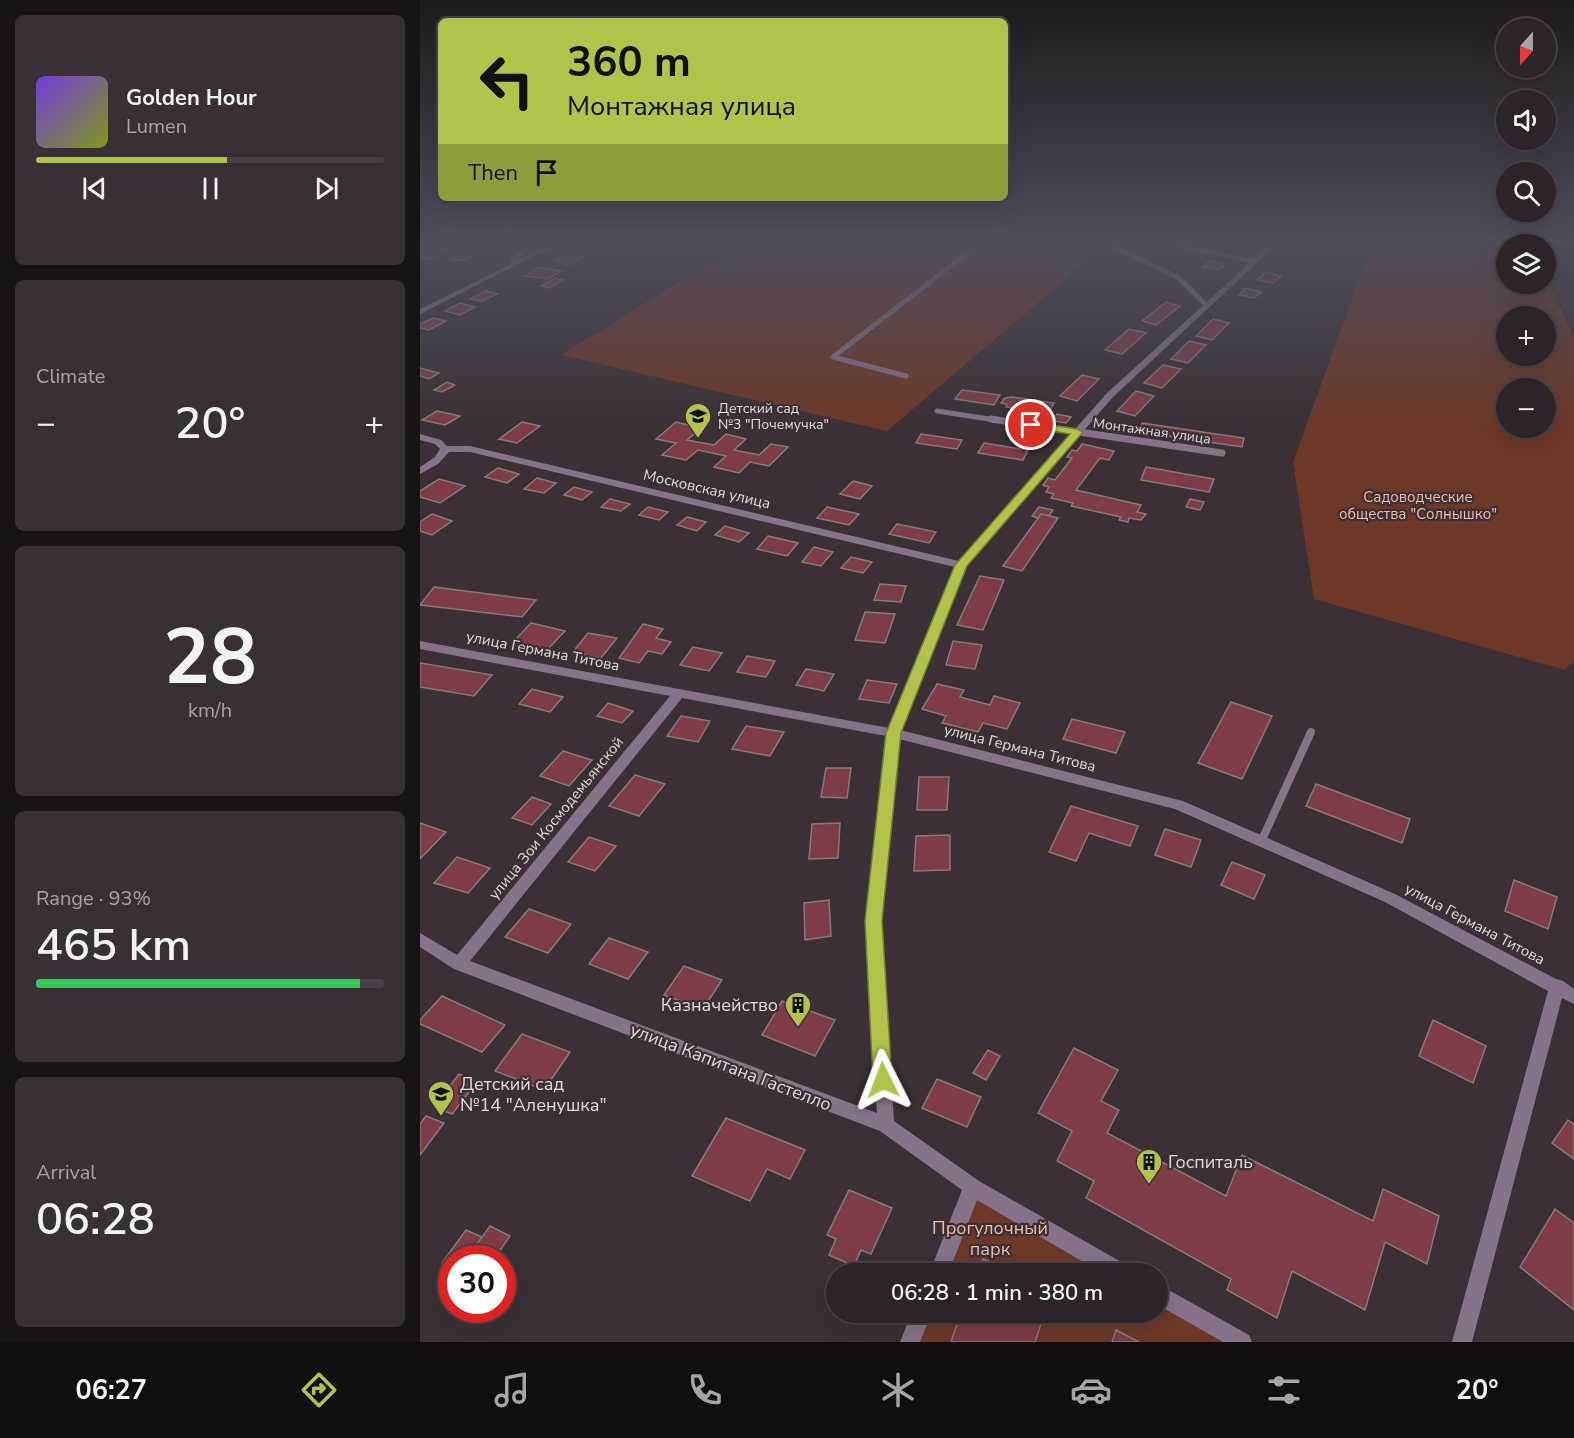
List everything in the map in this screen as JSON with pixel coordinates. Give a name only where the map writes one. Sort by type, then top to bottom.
[{"type":"street","points":[[885,1125],[873,921],[893,733],[961,565],[1110,395],[1206,307]]},
{"type":"street","name":"Московская улица","points":[[420,437],[438,442],[445,449],[470,449],[961,565]]},
{"type":"street","points":[[420,471],[436,461],[445,449]]},
{"type":"street","name":"улица Германа Титова","points":[[420,645],[893,733],[1178,806],[1390,898],[1574,997]]},
{"type":"street","name":"улица Зои Космодемьянской","points":[[459,964],[678,694]]},
{"type":"street","name":"улица Капитана Гастелло","points":[[420,939],[459,964],[885,1125],[973,1187],[1104,1263]]},
{"type":"street","points":[[1462,1342],[1557,986]]},
{"type":"street","points":[[942,1263],[973,1187]]},
{"type":"street","points":[[1168,1300],[1242,1342]]},
{"type":"street","points":[[910,1342],[918,1323]]},
{"type":"lane","points":[[898,307],[833,357],[906,376]]},
{"type":"lane","name":"Монтажная улица","points":[[937,411],[1222,453]]},
{"type":"lane","points":[[1261,842],[1311,732]]},
{"type":"green space","points":[[639,307],[1033,307],[887,431],[561,355]]},
{"type":"green space","name":"Садоводческие общества \"Солнышко\"","points":[[1349,307],[1496,307],[1496,366],[1556,366],[1556,307],[1560,307],[1574,338],[1574,661],[1565,670],[1314,599],[1293,462]]},
{"type":"green space","name":"Прогулочный парк","points":[[973,1187],[1104,1263],[942,1263]]},
{"type":"green space","points":[[1168,1300],[1242,1342],[910,1342],[918,1323],[1168,1323]]},
{"type":"building","points":[[453,307],[475,307],[460,315],[445,311]]},
{"type":"building","points":[[1160,307],[1179,307],[1156,325],[1142,321]]},
{"type":"building","points":[[433,318],[446,321],[429,330],[420,328],[420,324]]},
{"type":"building","points":[[1213,319],[1229,323],[1212,340],[1196,336]]},
{"type":"building","points":[[1129,329],[1146,333],[1122,354],[1105,350]]},
{"type":"building","points":[[1189,341],[1206,345],[1188,363],[1171,359]]},
{"type":"building","points":[[1163,365],[1181,369],[1162,388],[1144,383]]},
{"type":"building","points":[[420,368],[439,373],[429,379],[420,376]]},
{"type":"building","points":[[1082,375],[1099,379],[1077,401],[1060,396]]},
{"type":"building","points":[[447,382],[455,385],[442,392],[434,390]]},
{"type":"building","points":[[962,390],[1000,395],[994,405],[955,399]]},
{"type":"building","points":[[1136,391],[1154,396],[1135,416],[1117,411]]},
{"type":"building","points":[[1005,398],[1054,403],[1048,413],[1006,407],[1007,404],[1001,403]]},
{"type":"building","points":[[437,411],[460,416],[445,425],[422,420]]},
{"type":"building","points":[[1057,414],[1071,417],[1066,423],[1053,421]]},
{"type":"building","points":[[522,422],[540,426],[517,443],[499,439]]},
{"type":"building","points":[[676,422],[701,428],[687,440],[714,445],[726,434],[746,439],[734,450],[759,455],[771,444],[788,447],[769,466],[750,462],[739,473],[714,467],[726,456],[698,450],[686,460],[662,455],[676,443],[656,439]]},
{"type":"building","points":[[1142,423],[1244,438],[1242,447],[1139,432]]},
{"type":"building","points":[[921,434],[962,440],[957,449],[916,443]]},
{"type":"building","points":[[984,443],[1028,450],[1023,460],[978,453]]},
{"type":"building","points":[[1082,444],[1114,451],[1109,460],[1100,458],[1076,490],[1141,505],[1137,512],[1146,514],[1141,520],[1129,518],[1128,522],[1119,520],[1121,517],[1071,506],[1073,503],[1051,498],[1054,494],[1046,492],[1049,487],[1043,485],[1048,478],[1055,480],[1072,458],[1067,457],[1072,450],[1077,451]]},
{"type":"building","points":[[1146,467],[1214,479],[1209,492],[1141,480]]},
{"type":"building","points":[[498,468],[519,474],[507,483],[485,477]]},
{"type":"building","points":[[537,478],[556,483],[544,493],[524,489]]},
{"type":"building","points":[[439,479],[465,486],[440,503],[420,497],[420,491]]},
{"type":"building","points":[[853,481],[872,486],[860,499],[840,494]]},
{"type":"building","points":[[574,487],[592,492],[582,500],[564,495]]},
{"type":"building","points":[[610,499],[630,504],[621,511],[601,507]]},
{"type":"building","points":[[1190,499],[1204,502],[1200,510],[1186,507]]},
{"type":"building","points":[[648,507],[668,512],[659,520],[639,515]]},
{"type":"building","points":[[827,507],[859,514],[849,525],[817,518]]},
{"type":"building","points":[[1039,507],[1053,510],[1049,516],[1041,514],[1038,518],[1032,516]]},
{"type":"building","points":[[432,514],[452,521],[432,535],[420,531],[420,522]]},
{"type":"building","points":[[1041,514],[1058,518],[1022,571],[1003,566]]},
{"type":"building","points":[[687,517],[706,522],[697,531],[677,525]]},
{"type":"building","points":[[897,524],[936,532],[929,543],[889,534]]},
{"type":"building","points":[[725,526],[749,533],[739,542],[715,535]]},
{"type":"building","points":[[768,536],[798,543],[787,556],[757,549]]},
{"type":"building","points":[[814,547],[833,552],[821,566],[802,562]]},
{"type":"building","points":[[851,557],[872,562],[863,573],[841,568]]},
{"type":"building","points":[[980,576],[1004,580],[983,630],[957,625]]},
{"type":"building","points":[[880,584],[906,586],[901,602],[874,600]]},
{"type":"building","points":[[434,587],[536,600],[522,617],[420,605]]},
{"type":"building","points":[[865,612],[895,614],[885,643],[855,640]]},
{"type":"building","points":[[531,623],[565,631],[547,650],[513,642]]},
{"type":"building","points":[[643,624],[663,629],[656,638],[671,642],[662,654],[648,651],[639,663],[619,658]]},
{"type":"building","points":[[588,633],[617,638],[601,658],[572,653]]},
{"type":"building","points":[[953,641],[982,645],[975,669],[946,665]]},
{"type":"building","points":[[693,647],[722,653],[709,671],[680,665]]},
{"type":"building","points":[[747,656],[775,661],[766,677],[737,672]]},
{"type":"building","points":[[420,663],[492,675],[474,696],[420,687]]},
{"type":"building","points":[[806,669],[834,674],[824,691],[796,685]]},
{"type":"building","points":[[867,680],[897,684],[889,703],[859,699]]},
{"type":"building","points":[[937,684],[964,690],[960,697],[990,705],[994,696],[1020,703],[1007,729],[983,723],[978,732],[942,723],[946,716],[922,709]]},
{"type":"building","points":[[532,689],[563,697],[550,712],[519,704]]},
{"type":"building","points":[[1231,702],[1272,716],[1242,779],[1198,763]]},
{"type":"building","points":[[608,703],[633,711],[622,723],[597,716]]},
{"type":"building","points":[[681,716],[710,721],[698,742],[667,736]]},
{"type":"building","points":[[1072,719],[1125,732],[1116,753],[1063,739]]},
{"type":"building","points":[[746,726],[784,732],[770,756],[732,749]]},
{"type":"building","points":[[563,751],[592,760],[569,786],[540,776]]},
{"type":"building","points":[[826,768],[851,768],[847,798],[821,797]]},
{"type":"building","points":[[635,775],[665,784],[639,816],[609,806]]},
{"type":"building","points":[[919,777],[949,777],[947,810],[917,810]]},
{"type":"building","points":[[1316,784],[1410,819],[1402,843],[1306,806]]},
{"type":"building","points":[[532,797],[551,804],[532,825],[512,818]]},
{"type":"building","points":[[1071,806],[1138,826],[1130,846],[1089,833],[1076,861],[1049,852]]},
{"type":"building","points":[[420,823],[446,832],[420,859]]},
{"type":"building","points":[[840,823],[838,858],[809,859],[812,824]]},
{"type":"building","points":[[1165,829],[1201,840],[1191,867],[1155,855]]},
{"type":"building","points":[[950,835],[950,870],[914,871],[916,836]]},
{"type":"building","points":[[589,837],[616,846],[595,871],[568,862]]},
{"type":"building","points":[[457,857],[490,868],[468,893],[434,883]]},
{"type":"building","points":[[1232,862],[1265,875],[1254,899],[1221,885]]},
{"type":"building","points":[[1514,880],[1557,897],[1548,929],[1505,911]]},
{"type":"building","points":[[829,900],[831,936],[805,940],[804,903]]},
{"type":"building","points":[[529,909],[571,924],[548,953],[505,937]]},
{"type":"building","points":[[609,938],[648,952],[628,979],[589,964]]},
{"type":"building","points":[[684,966],[722,980],[703,1009],[664,995]]},
{"type":"building","points":[[442,996],[505,1025],[482,1052],[420,1024],[420,1020]]},
{"type":"building","name":"Казначейство","points":[[782,1001],[835,1020],[815,1056],[762,1035]]},
{"type":"building","points":[[1433,1020],[1486,1046],[1473,1083],[1419,1056]]},
{"type":"building","points":[[522,1034],[570,1052],[544,1090],[495,1071]]},
{"type":"building","name":"Госпиталь","points":[[1074,1048],[1118,1070],[1101,1101],[1119,1110],[1107,1133],[1226,1196],[1242,1155],[1373,1221],[1383,1189],[1439,1216],[1427,1264],[1385,1242],[1365,1310],[1292,1271],[1277,1318],[1227,1290],[1231,1279],[1086,1198],[1094,1181],[1057,1161],[1072,1131],[1038,1113]]},
{"type":"building","points":[[988,1050],[1000,1056],[986,1080],[973,1073]]},
{"type":"building","points":[[459,1074],[477,1082],[452,1114],[434,1107]]},
{"type":"building","points":[[937,1079],[981,1097],[967,1127],[922,1108]]},
{"type":"building","points":[[426,1116],[444,1123],[420,1155],[420,1124]]},
{"type":"building","points":[[726,1118],[805,1150],[790,1179],[767,1169],[750,1201],[692,1176]]},
{"type":"building","points":[[1568,1120],[1574,1124],[1574,1159],[1552,1143]]},
{"type":"building","points":[[849,1190],[892,1208],[871,1254],[861,1250],[855,1263],[847,1263],[829,1255],[836,1239],[827,1235]]},
{"type":"building","points":[[1555,1209],[1574,1223],[1574,1310],[1520,1267]]},
{"type":"building","points":[[490,1226],[510,1236],[504,1245],[476,1245]]},
{"type":"building","points":[[466,1230],[482,1237],[476,1245],[455,1245]]},
{"type":"building","points":[[958,1323],[1041,1323],[1035,1342],[951,1341]]},
{"type":"building","points":[[1116,1330],[1139,1342],[1112,1342]]},
{"type":"place","name":"Детский сад №3 \"Почемучка\"","points":[[698,439]]},
{"type":"place","name":"Казначейство","points":[[798,1028]]},
{"type":"place","name":"Детский сад №14 \"Аленушка\"","points":[[441,1117]]},
{"type":"place","name":"Госпиталь","points":[[1149,1185]]},
{"type":"route","points":[[883,1080],[873,921],[893,733],[961,565],[1077,432],[1031,425]]}]
